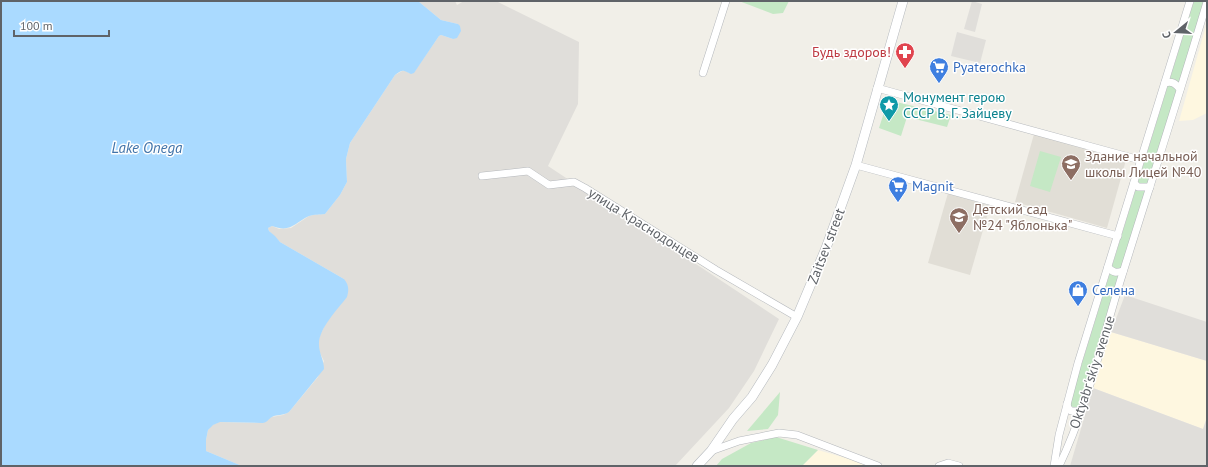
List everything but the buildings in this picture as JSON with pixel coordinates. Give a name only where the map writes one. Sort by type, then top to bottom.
[{"type":"main road","name":"Zaitsev street","points":[[698,466],[752,397],[772,365],[797,317],[826,248],[856,165],[903,1]]},
{"type":"street","points":[[703,74],[726,1]]},
{"type":"street","name":"Oktyabr'skiy avenue","points":[[1054,466],[1059,435],[1067,404],[1140,160],[1190,1]]},
{"type":"street","name":"Oktyabr'skiy avenue","points":[[1059,466],[1088,390],[1123,271],[1207,2]]},
{"type":"street","points":[[1165,83],[1173,82],[1180,89]]},
{"type":"street","points":[[877,88],[1140,160]]},
{"type":"street","points":[[856,165],[1118,236]]},
{"type":"street","name":"улица Краснодонцев","points":[[482,176],[528,171],[549,185],[574,182],[716,270],[797,317]]},
{"type":"street","points":[[1134,183],[1138,186],[1150,187]]},
{"type":"street","points":[[1108,267],[1113,272],[1117,273],[1123,271]]},
{"type":"street","points":[[1067,404],[1071,411],[1081,411]]},
{"type":"street","points":[[711,451],[739,442],[779,433],[797,435],[878,466]]},
{"type":"street","points":[[939,466],[948,463],[959,466]]},
{"type":"shaded area","points":[[418,1],[455,1],[457,5],[464,1],[496,1],[579,42],[578,104],[548,166],[779,319],[754,371],[729,408],[675,466],[242,466],[206,451],[208,430],[212,425],[219,422],[257,423],[272,417],[283,415],[289,412],[318,377],[324,361],[319,351],[318,343],[320,335],[344,279],[280,242],[268,228],[272,226],[279,229],[291,228],[309,216],[325,214],[340,195],[347,182],[346,159],[350,143],[395,75],[402,71],[409,73],[415,71],[439,36],[441,35],[453,39],[458,24],[441,20]]},
{"type":"shaded area","points":[[972,1],[982,4],[975,32],[964,29]]},
{"type":"shaded area","points":[[1207,22],[1207,113],[1193,120],[1179,121]]},
{"type":"shaded area","points":[[957,32],[986,40],[980,63],[951,56]]},
{"type":"shaded area","name":"Здание начальной школы Лицей №40","points":[[1034,134],[1126,160],[1107,228],[1015,202]]},
{"type":"shaded area","name":"Детский сад №24 \"Яблонька\"","points":[[948,193],[990,206],[970,275],[928,263]]},
{"type":"shaded area","points":[[1125,295],[1207,322],[1207,361],[1111,332]]},
{"type":"shaded area","points":[[1111,332],[1207,361],[1207,417],[1203,429],[1093,388]]},
{"type":"shaded area","points":[[1093,388],[1203,429],[1207,417],[1207,466],[1070,466]]},
{"type":"shaded area","points":[[818,450],[873,466],[802,466]]},
{"type":"green space","points":[[739,1],[789,1],[783,13],[773,14]]},
{"type":"green space","points":[[1194,1],[1205,1],[1079,407],[1075,408],[1071,406],[1070,402]]},
{"type":"green space","points":[[888,100],[951,115],[947,127],[907,117],[901,136],[879,128]]},
{"type":"green space","points":[[1040,151],[1061,157],[1050,192],[1030,186]]},
{"type":"green space","points":[[780,392],[778,415],[768,429],[747,431]]},
{"type":"green space","points":[[776,437],[818,450],[802,466],[716,466],[722,459],[751,443]]},
{"type":"water","name":"Lake Onega","points":[[1,1],[418,1],[441,20],[458,24],[460,26],[461,31],[457,38],[453,39],[441,35],[439,36],[414,73],[411,74],[403,71],[395,75],[350,143],[346,159],[347,182],[340,195],[325,214],[309,216],[288,228],[278,228],[272,226],[268,228],[280,242],[344,279],[348,285],[348,292],[347,297],[334,313],[322,332],[319,348],[324,369],[289,412],[274,416],[263,423],[220,422],[213,425],[208,430],[206,451],[242,466],[1,466]]},
{"type":"place","name":"Будь здоров!","points":[[905,69]]},
{"type":"place","name":"Pyaterochka","points":[[939,84]]},
{"type":"place","name":"Монумент герою СССР В. Г. Зайцеву","points":[[889,122]]},
{"type":"place","name":"Здание начальной школы Лицей №40","points":[[1071,181]]},
{"type":"place","name":"Magnit","points":[[898,203]]},
{"type":"place","name":"Детский сад №24 \"Яблонька\"","points":[[959,234]]},
{"type":"place","name":"Селена","points":[[1078,307]]}]
